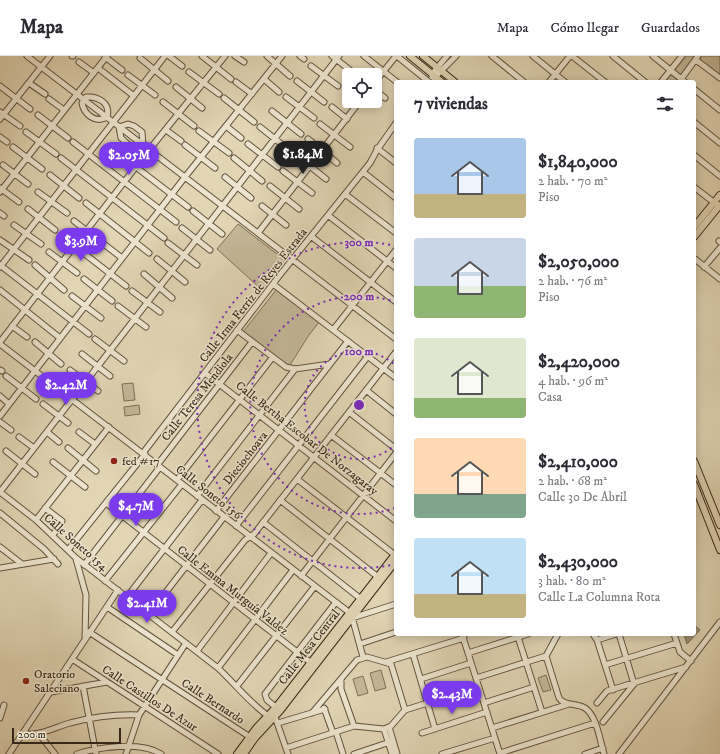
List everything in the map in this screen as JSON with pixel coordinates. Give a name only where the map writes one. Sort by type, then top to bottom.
[{"type":"main road","points":[[410,56],[431,79]]},
{"type":"main road","points":[[423,56],[453,80]]},
{"type":"main road","points":[[696,234],[718,205],[720,195]]},
{"type":"main road","points":[[696,225],[718,205]]},
{"type":"main road","points":[[696,466],[720,525]]},
{"type":"main road","points":[[696,489],[720,550]]},
{"type":"main road","name":"Calle Mesa Central","points":[[274,712],[310,662],[351,616],[360,599],[394,558]]},
{"type":"main road","name":"Calle Mesa Central","points":[[237,754],[274,712],[351,616],[394,559]]},
{"type":"main road","name":"Calle Mesa Central","points":[[244,754],[251,738]]},
{"type":"street","points":[[27,56],[394,337]]},
{"type":"street","points":[[20,126],[1,115],[50,56]]},
{"type":"street","points":[[19,202],[1,190],[106,56],[122,70]]},
{"type":"street","points":[[89,334],[0,266],[166,56]]},
{"type":"street","points":[[169,56],[182,66]]},
{"type":"street","points":[[202,56],[252,94]]},
{"type":"street","points":[[0,343],[149,150],[225,56]]},
{"type":"street","points":[[235,56],[244,62]]},
{"type":"street","points":[[266,56],[290,76]]},
{"type":"street","points":[[0,416],[159,210],[282,56]]},
{"type":"street","points":[[364,56],[395,80]]},
{"type":"street","points":[[382,73],[396,56],[431,79],[440,69],[456,56]]},
{"type":"street","points":[[440,69],[447,56]]},
{"type":"street","points":[[492,56],[522,80]]},
{"type":"street","points":[[532,56],[562,80]]},
{"type":"street","points":[[550,80],[571,56],[602,80]]},
{"type":"street","points":[[613,56],[643,80]]},
{"type":"street","points":[[653,56],[681,80]]},
{"type":"street","points":[[663,80],[682,56]]},
{"type":"street","points":[[0,492],[287,124],[324,76],[336,57],[348,68]]},
{"type":"street","points":[[140,58],[168,81]]},
{"type":"street","points":[[683,80],[697,58],[720,78]]},
{"type":"street","points":[[79,62],[94,73]]},
{"type":"street","points":[[311,66],[338,86]]},
{"type":"street","points":[[98,68],[134,96]]},
{"type":"street","points":[[189,72],[219,94]]},
{"type":"street","points":[[128,75],[154,95]]},
{"type":"street","points":[[264,79],[279,92]]},
{"type":"street","points":[[297,81],[312,91],[324,102]]},
{"type":"street","points":[[29,83],[45,94]]},
{"type":"street","points":[[0,86],[30,109]]},
{"type":"street","points":[[176,87],[202,108]]},
{"type":"street","points":[[696,91],[720,110]]},
{"type":"street","points":[[83,99],[94,97],[102,101],[107,108],[107,117]]},
{"type":"street","points":[[286,97],[314,118]]},
{"type":"street","points":[[224,98],[254,122]]},
{"type":"street","points":[[49,99],[64,110]]},
{"type":"street","points":[[83,99],[84,109],[90,117],[99,119],[107,117]]},
{"type":"street","points":[[163,102],[194,126]]},
{"type":"street","points":[[332,107],[347,119]]},
{"type":"street","points":[[258,233],[354,108]]},
{"type":"street","points":[[272,111],[301,134]]},
{"type":"street","points":[[38,115],[68,138]]},
{"type":"street","points":[[119,127],[128,124],[137,127],[143,136],[143,145]]},
{"type":"street","points":[[320,124],[350,147]]},
{"type":"street","points":[[696,124],[720,143]]},
{"type":"street","points":[[226,126],[241,138]]},
{"type":"street","name":"Calle Irma Ferriz de Reyes Estrada","points":[[144,454],[237,330],[370,163],[377,148],[394,126]]},
{"type":"street","points":[[119,127],[120,136],[125,143],[133,147],[143,145]]},
{"type":"street","points":[[260,127],[289,150]]},
{"type":"street","points":[[166,130],[215,168]]},
{"type":"street","points":[[199,131],[229,153]]},
{"type":"street","points":[[26,132],[56,154]]},
{"type":"street","points":[[0,137],[7,142]]},
{"type":"street","points":[[308,139],[337,163]]},
{"type":"street","points":[[73,142],[176,222]]},
{"type":"street","points":[[248,144],[278,167]]},
{"type":"street","points":[[13,147],[28,157],[42,170]]},
{"type":"street","points":[[377,148],[394,161]]},
{"type":"street","points":[[295,154],[326,178]]},
{"type":"street","points":[[696,157],[720,176]]},
{"type":"street","points":[[61,158],[111,199],[164,238]]},
{"type":"street","points":[[234,158],[262,180]]},
{"type":"street","points":[[3,165],[28,184]]},
{"type":"street","points":[[136,167],[188,207]]},
{"type":"street","points":[[283,171],[312,193]]},
{"type":"street","points":[[363,172],[394,196]]},
{"type":"street","points":[[50,175],[79,198]]},
{"type":"street","points":[[225,177],[252,198]]},
{"type":"street","points":[[270,186],[299,209]]},
{"type":"street","points":[[696,188],[718,205]]},
{"type":"street","points":[[38,192],[67,213]]},
{"type":"street","points":[[345,194],[394,231]]},
{"type":"street","points":[[86,203],[150,253]]},
{"type":"street","points":[[262,206],[286,225]]},
{"type":"street","points":[[28,209],[55,230]]},
{"type":"street","points":[[193,211],[222,234]]},
{"type":"street","points":[[329,216],[394,266]]},
{"type":"street","points":[[74,221],[122,258]]},
{"type":"street","points":[[14,225],[41,244]]},
{"type":"street","points":[[182,228],[210,250]]},
{"type":"street","points":[[63,236],[126,286]]},
{"type":"street","points":[[312,236],[394,300]]},
{"type":"street","points":[[0,240],[29,260]]},
{"type":"street","points":[[168,243],[197,265]]},
{"type":"street","points":[[704,267],[720,248]]},
{"type":"street","points":[[49,252],[77,273]]},
{"type":"street","points":[[333,330],[394,253]]},
{"type":"street","points":[[157,259],[185,282]]},
{"type":"street","points":[[696,260],[720,279]]},
{"type":"street","points":[[35,266],[64,290]]},
{"type":"street","points":[[144,274],[172,298]]},
{"type":"street","points":[[84,279],[112,301]]},
{"type":"street","points":[[273,284],[394,376]]},
{"type":"street","points":[[0,290],[60,338]]},
{"type":"street","points":[[132,291],[160,312]]},
{"type":"street","points":[[72,296],[101,318]]},
{"type":"street","points":[[118,306],[146,327]]},
{"type":"street","points":[[12,326],[27,337]]},
{"type":"street","name":"Calle Irma Ferriz de Reyes Estrada","points":[[237,330],[272,358],[286,367],[295,369]]},
{"type":"street","points":[[95,339],[124,361]]},
{"type":"street","name":"Dieciochoava","points":[[216,510],[348,341]]},
{"type":"street","points":[[34,342],[61,364]]},
{"type":"street","name":"Calle Teresa Mendiola","points":[[84,565],[252,342]]},
{"type":"street","name":"Calle Soneto 156","points":[[0,343],[34,371],[336,602],[351,616]]},
{"type":"street","points":[[82,354],[110,376]]},
{"type":"street","points":[[172,632],[249,536],[254,534],[394,355]]},
{"type":"street","points":[[236,526],[368,356]]},
{"type":"street","points":[[105,581],[272,358]]},
{"type":"street","points":[[197,496],[295,369],[330,364]]},
{"type":"street","points":[[70,370],[98,391]]},
{"type":"street","name":"Calle Bertha Escobar De Norzagaray","points":[[205,373],[394,519]]},
{"type":"street","points":[[6,376],[36,399]]},
{"type":"street","points":[[366,390],[394,412]]},
{"type":"street","points":[[0,396],[9,404]]},
{"type":"street","points":[[43,404],[68,423]]},
{"type":"street","points":[[349,412],[394,447]]},
{"type":"street","points":[[0,422],[11,430]]},
{"type":"street","points":[[36,520],[109,427]]},
{"type":"street","points":[[47,432],[59,442]]},
{"type":"street","points":[[79,432],[95,444]]},
{"type":"street","points":[[331,435],[394,484]]},
{"type":"street","points":[[19,437],[34,448]]},
{"type":"street","points":[[68,448],[96,471]]},
{"type":"street","points":[[6,451],[35,474]]},
{"type":"street","points":[[68,550],[144,454]]},
{"type":"street","points":[[301,576],[394,456]]},
{"type":"street","points":[[53,462],[85,487]]},
{"type":"street","points":[[297,479],[394,554]]},
{"type":"street","name":"Calle Soneto 154","points":[[0,492],[36,520],[84,565],[218,668],[250,701],[274,712],[287,751]]},
{"type":"street","points":[[127,597],[202,500]]},
{"type":"street","points":[[280,500],[378,577]]},
{"type":"street","name":"Calle Emma Murguía Valdez","points":[[106,503],[310,662]]},
{"type":"street","points":[[45,508],[62,521],[52,535]]},
{"type":"street","points":[[0,513],[56,562],[22,564],[0,568]]},
{"type":"street","points":[[149,614],[224,517]]},
{"type":"street","points":[[263,522],[360,599]]},
{"type":"street","points":[[0,546],[22,564]]},
{"type":"street","points":[[197,651],[271,553]]},
{"type":"street","points":[[76,558],[86,594],[85,638]]},
{"type":"street","points":[[218,668],[293,570]]},
{"type":"street","points":[[237,686],[315,586]]},
{"type":"street","points":[[9,754],[118,590]]},
{"type":"street","points":[[274,712],[265,698],[265,694],[336,602]]},
{"type":"street","points":[[363,657],[351,616],[394,605]]},
{"type":"street","points":[[106,607],[178,655]]},
{"type":"street","points":[[619,754],[720,622]]},
{"type":"street","name":"Calle Bernardo","points":[[89,632],[251,738]]},
{"type":"street","points":[[360,644],[394,633]]},
{"type":"street","points":[[386,663],[463,636],[500,754],[595,723]]},
{"type":"street","points":[[468,653],[521,636]]},
{"type":"street","points":[[476,678],[546,656],[557,636]]},
{"type":"street","points":[[594,636],[597,640],[612,690]]},
{"type":"street","points":[[597,640],[610,636]]},
{"type":"street","points":[[618,636],[634,684]]},
{"type":"street","points":[[675,636],[681,654],[691,661]]},
{"type":"street","points":[[518,637],[542,712]]},
{"type":"street","points":[[126,754],[139,715],[186,643]]},
{"type":"street","points":[[605,665],[677,643]]},
{"type":"street","points":[[413,654],[435,729]]},
{"type":"street","points":[[546,656],[559,698],[562,702],[585,708],[595,723],[603,751],[585,754]]},
{"type":"street","points":[[312,714],[357,660],[363,657],[391,664],[405,710]]},
{"type":"street","name":"Calle Castillos De Azur","points":[[72,659],[218,754]]},
{"type":"street","points":[[421,679],[471,662]]},
{"type":"street","points":[[597,703],[607,691],[686,667]]},
{"type":"street","points":[[341,678],[341,688],[354,726]]},
{"type":"street","points":[[51,692],[108,682]]},
{"type":"street","points":[[603,722],[634,684]]},
{"type":"street","points":[[83,686],[95,752]]},
{"type":"street","points":[[287,751],[354,726],[386,728],[405,710],[479,687]]},
{"type":"street","points":[[484,703],[534,687]]},
{"type":"street","points":[[322,701],[344,754]]},
{"type":"street","points":[[492,728],[570,704]]},
{"type":"street","points":[[0,718],[4,705]]},
{"type":"street","points":[[278,723],[325,709]]},
{"type":"street","points":[[422,733],[487,712]]},
{"type":"street","points":[[22,734],[39,734],[89,718],[114,715],[139,715]]},
{"type":"street","points":[[386,728],[392,754]]},
{"type":"street","points":[[39,734],[55,754]]},
{"type":"street","points":[[442,754],[495,738]]},
{"type":"street","points":[[354,754],[390,742]]},
{"type":"street","points":[[390,742],[397,754]]},
{"type":"street","points":[[77,754],[128,746],[147,748],[160,754]]},
{"type":"shaded area","points":[[684,56],[697,56],[681,76],[673,70]]},
{"type":"shaded area","points":[[701,56],[720,56],[720,76],[700,60]]},
{"type":"shaded area","points":[[670,74],[677,79],[677,80],[666,80]]},
{"type":"shaded area","points":[[238,224],[285,260],[262,290],[217,249]]},
{"type":"shaded area","points":[[276,290],[319,322],[290,365],[285,365],[243,332]]},
{"type":"shaded area","points":[[133,383],[135,400],[124,401],[122,384]]},
{"type":"shaded area","points":[[139,405],[140,414],[125,416],[124,407]]},
{"type":"shaded area","points":[[696,627],[700,630],[696,634]]},
{"type":"shaded area","points":[[685,636],[694,636],[687,644]]},
{"type":"shaded area","points":[[381,670],[386,688],[375,691],[370,673]]},
{"type":"shaded area","points":[[546,675],[551,690],[543,692],[538,678]]},
{"type":"shaded area","points":[[363,676],[368,693],[358,696],[353,679]]},
{"type":"place","name":"fed #17","points":[[114,461]]},
{"type":"place","name":"Oratorio Saleciano","points":[[26,681]]}]
